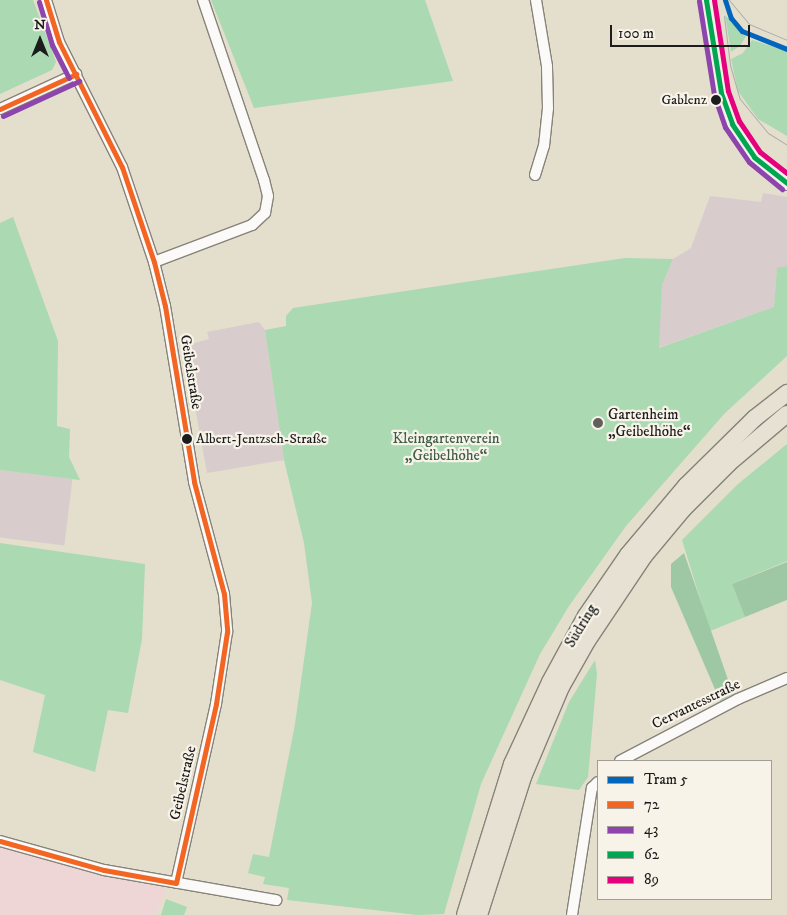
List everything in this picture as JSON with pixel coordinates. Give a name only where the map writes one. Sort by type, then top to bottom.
[{"type":"main road","name":"Südring","points":[[465,915],[512,764],[558,666],[586,616],[634,547],[686,486],[787,392]]},
{"type":"main road","name":"Südring","points":[[479,915],[523,776],[561,686],[588,641],[644,556],[683,509],[729,463],[787,414]]},
{"type":"street","name":"Geibelstraße","points":[[46,0],[59,42],[122,167],[154,262],[165,306],[194,482],[221,575],[227,632],[214,712],[176,882]]},
{"type":"street","points":[[154,262],[252,225],[265,213],[268,196],[264,180],[203,0]]},
{"type":"street","points":[[536,0],[547,66],[548,108],[544,146],[536,175]]},
{"type":"street","points":[[706,0],[721,93],[732,124],[754,157],[787,183]]},
{"type":"street","points":[[0,109],[76,74]]},
{"type":"street","name":"Cervantesstraße","points":[[622,760],[730,703],[787,678]]},
{"type":"street","points":[[572,915],[592,788],[597,783]]},
{"type":"street","points":[[0,841],[104,870],[276,900]]},
{"type":"shaded area","points":[[763,193],[787,197],[787,266],[777,269],[774,307],[658,348],[662,285],[673,259],[691,248],[710,196],[761,202]]},
{"type":"shaded area","points":[[259,322],[265,330],[284,460],[207,473],[184,346],[209,339],[207,332]]},
{"type":"shaded area","points":[[0,470],[72,479],[64,545],[0,538]]},
{"type":"shaded area","points":[[0,845],[166,885],[164,895],[155,915],[0,915]]},
{"type":"green space","points":[[0,0],[33,0],[56,62],[52,70],[0,94]]},
{"type":"green space","points":[[211,0],[425,0],[453,81],[254,108]]},
{"type":"green space","points":[[725,15],[746,36],[740,46],[731,52]]},
{"type":"green space","points":[[752,40],[787,51],[787,136],[758,119],[738,91],[731,59],[743,53]]},
{"type":"green space","points":[[13,217],[58,341],[57,426],[70,429],[69,457],[80,480],[0,470],[0,223]]},
{"type":"green space","name":"Kleingartenverein „Geibelhöhe“","points":[[625,258],[673,259],[662,285],[659,348],[774,307],[777,268],[787,266],[787,356],[725,413],[626,526],[569,606],[540,654],[481,784],[444,914],[417,915],[287,900],[289,888],[263,884],[265,877],[248,873],[253,854],[269,857],[295,724],[312,603],[304,543],[284,460],[265,330],[286,326],[286,316],[293,308]]},
{"type":"green space","points":[[787,444],[787,561],[732,584],[745,617],[710,631],[682,540],[738,484]]},
{"type":"green space","points":[[0,543],[145,564],[142,639],[128,713],[108,710],[95,772],[33,752],[45,695],[0,680]]},
{"type":"green space","points":[[684,553],[733,694],[720,701],[671,587],[671,564]]},
{"type":"green space","points":[[787,562],[787,600],[745,617],[732,584]]},
{"type":"green space","points":[[595,660],[597,674],[588,777],[579,790],[536,784],[569,702]]},
{"type":"green space","points":[[166,899],[187,907],[184,915],[161,915]]},
{"type":"tram line","name":"5","points":[[725,0],[731,18],[742,31],[787,49]]},
{"type":"tram line","points":[[729,0],[749,24],[787,40]]},
{"type":"tram line","points":[[724,16],[730,65],[740,99],[768,133],[787,145]]},
{"type":"transit line","name":"72","points":[[46,0],[59,42],[122,167],[154,262],[165,306],[194,482],[224,594],[227,632],[216,704],[176,883]]},
{"type":"transit line","name":"62","points":[[706,0],[721,93],[732,124],[754,157],[787,183]]},
{"type":"transit line","name":"89","points":[[714,0],[728,91],[739,121],[760,152],[787,173]]},
{"type":"transit line","name":"43","points":[[699,1],[714,95],[725,127],[749,162],[782,189]]},
{"type":"transit line","name":"43","points":[[39,2],[52,45],[69,78]]},
{"type":"transit line","name":"72","points":[[0,109],[76,74]]},
{"type":"transit line","name":"43","points":[[3,116],[79,81]]},
{"type":"transit line","name":"72","points":[[0,841],[104,870],[176,883]]},
{"type":"place","name":"Gablenz","points":[[716,100]]},
{"type":"place","name":"Gartenheim „Geibelhöhe“","points":[[598,423]]},
{"type":"place","name":"Albert-Jentzsch-Straße","points":[[187,439]]}]
